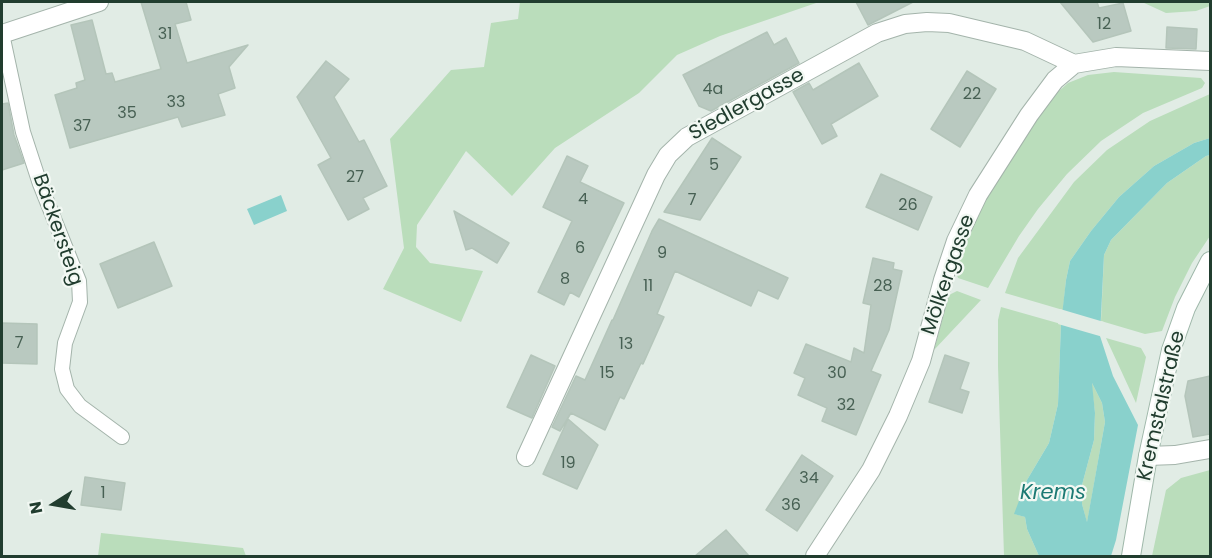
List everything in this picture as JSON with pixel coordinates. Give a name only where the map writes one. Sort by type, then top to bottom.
[{"type":"street","points":[[2,34],[65,6],[99,2]]},
{"type":"street","name":"Siedlergasse","points":[[526,457],[656,175],[668,154],[687,137],[877,33],[905,24],[949,23],[1025,41],[1074,64]]},
{"type":"street","points":[[1074,64],[1116,57],[1210,61]]},
{"type":"street","name":"Mölkergasse","points":[[815,556],[871,470],[898,416],[921,361],[956,241],[978,195],[1042,97],[1055,80],[1074,64]]},
{"type":"street","name":"Kremstalstraße","points":[[1131,556],[1148,456],[1171,350],[1186,308],[1210,261]]},
{"type":"street","points":[[1148,456],[1175,455],[1210,448]]},
{"type":"lane","name":"Bäckersteig","points":[[2,34],[23,132],[40,184],[78,281],[80,302],[65,343],[62,369],[67,388],[80,406],[122,438]]},
{"type":"green space","points":[[520,2],[819,2],[720,36],[677,55],[639,93],[555,148],[512,196],[466,151],[417,225],[416,247],[430,263],[483,271],[461,322],[383,289],[404,248],[390,139],[451,70],[484,67],[491,23],[518,19]]},
{"type":"green space","points":[[1142,2],[1210,2],[1210,6],[1196,11],[1166,13]]},
{"type":"green space","points":[[1114,72],[1201,78],[1205,83],[1202,88],[1143,113],[1101,141],[1067,174],[1038,209],[988,288],[958,278],[955,270],[978,211],[1050,99],[1068,83],[1088,75]]},
{"type":"green space","points":[[1210,94],[1210,138],[1194,143],[1154,166],[1119,197],[1070,261],[1063,310],[1005,293],[1018,258],[1074,182],[1107,150],[1150,121]]},
{"type":"green space","points":[[1210,155],[1210,236],[1192,263],[1175,297],[1162,331],[1145,334],[1101,321],[1104,255],[1111,240],[1167,183]]},
{"type":"green space","points":[[957,291],[981,300],[934,350],[949,295]]},
{"type":"green space","points":[[1001,307],[1061,324],[1058,404],[1049,443],[1027,480],[1015,514],[1025,517],[1027,529],[1039,556],[1004,556],[998,366],[998,320]]},
{"type":"green space","points":[[1106,338],[1141,348],[1146,357],[1136,403]]},
{"type":"green space","points":[[1091,381],[1102,403],[1105,422],[1087,523],[1082,504],[1082,485],[1094,440],[1095,413]]},
{"type":"green space","points":[[1210,470],[1210,556],[1152,556],[1166,490],[1181,478]]},
{"type":"green space","points":[[101,533],[243,548],[246,556],[98,556]]},
{"type":"water","name":"Krems","points":[[1210,138],[1210,155],[1167,183],[1111,240],[1104,255],[1100,336],[1113,376],[1138,425],[1111,556],[1039,556],[1027,529],[1025,517],[1014,514],[1027,480],[1049,443],[1058,404],[1061,324],[1070,261],[1119,197],[1154,166],[1194,143]],"holes":[[[1092,383],[1102,403],[1105,422],[1087,522],[1082,504],[1082,485],[1094,440],[1095,413]]]},
{"type":"water","points":[[281,195],[287,211],[254,225],[247,209]]},
{"type":"pier","points":[[1060,309],[1104,322],[1103,337],[1058,324]]},
{"type":"building","points":[[141,2],[186,2],[191,20],[175,24],[187,63],[248,45],[229,67],[235,88],[218,94],[225,115],[182,127],[178,117],[70,148],[55,95],[77,88],[76,83],[85,80],[71,25],[92,20],[106,74],[112,73],[115,82],[161,69]]},
{"type":"building","points":[[856,2],[913,2],[868,25]]},
{"type":"building","points":[[1060,2],[1097,2],[1099,8],[1123,3],[1131,31],[1093,42]]},
{"type":"building","points":[[1167,27],[1197,29],[1196,49],[1166,48]]},
{"type":"building","points":[[767,32],[774,45],[786,38],[799,63],[711,111],[699,106],[683,75]]},
{"type":"building","points":[[326,61],[349,79],[334,97],[359,142],[364,140],[387,186],[363,198],[369,209],[348,220],[318,165],[331,158],[297,97]]},
{"type":"building","points":[[859,63],[878,96],[831,124],[837,136],[822,144],[793,92],[809,83],[813,90]]},
{"type":"building","points":[[967,71],[996,89],[960,147],[931,129]]},
{"type":"building","points":[[8,103],[14,135],[24,163],[2,170],[2,104]]},
{"type":"building","points":[[712,138],[741,157],[700,220],[664,212]]},
{"type":"building","points":[[567,156],[588,166],[580,182],[624,203],[579,297],[570,292],[564,305],[538,292],[572,221],[543,207]]},
{"type":"building","points":[[881,174],[932,197],[918,230],[866,207]]},
{"type":"building","points":[[454,211],[509,243],[497,263],[472,248],[466,250]]},
{"type":"building","points":[[659,219],[788,278],[778,299],[758,290],[751,306],[675,271],[657,314],[664,317],[643,364],[641,363],[624,399],[620,397],[605,430],[571,413],[560,431],[552,427],[576,376],[585,380]]},
{"type":"building","points":[[154,242],[172,286],[118,308],[100,264]]},
{"type":"building","points":[[873,258],[894,263],[893,269],[902,271],[889,330],[871,371],[881,375],[856,435],[822,421],[827,408],[798,395],[805,378],[794,373],[806,344],[851,362],[854,348],[864,353],[871,305],[863,303]]},
{"type":"building","points":[[2,323],[37,324],[37,364],[2,363]]},
{"type":"building","points":[[531,355],[555,366],[532,418],[507,407]]},
{"type":"building","points":[[945,355],[969,363],[960,389],[969,392],[962,413],[929,402]]},
{"type":"building","points":[[1210,376],[1210,434],[1193,437],[1185,396],[1188,381]]},
{"type":"building","points":[[568,419],[598,445],[577,489],[543,474]]},
{"type":"building","points":[[802,455],[833,476],[797,531],[766,510]]},
{"type":"building","points":[[85,477],[125,483],[121,510],[81,505]]},
{"type":"building","points":[[726,530],[749,556],[695,556]]}]
